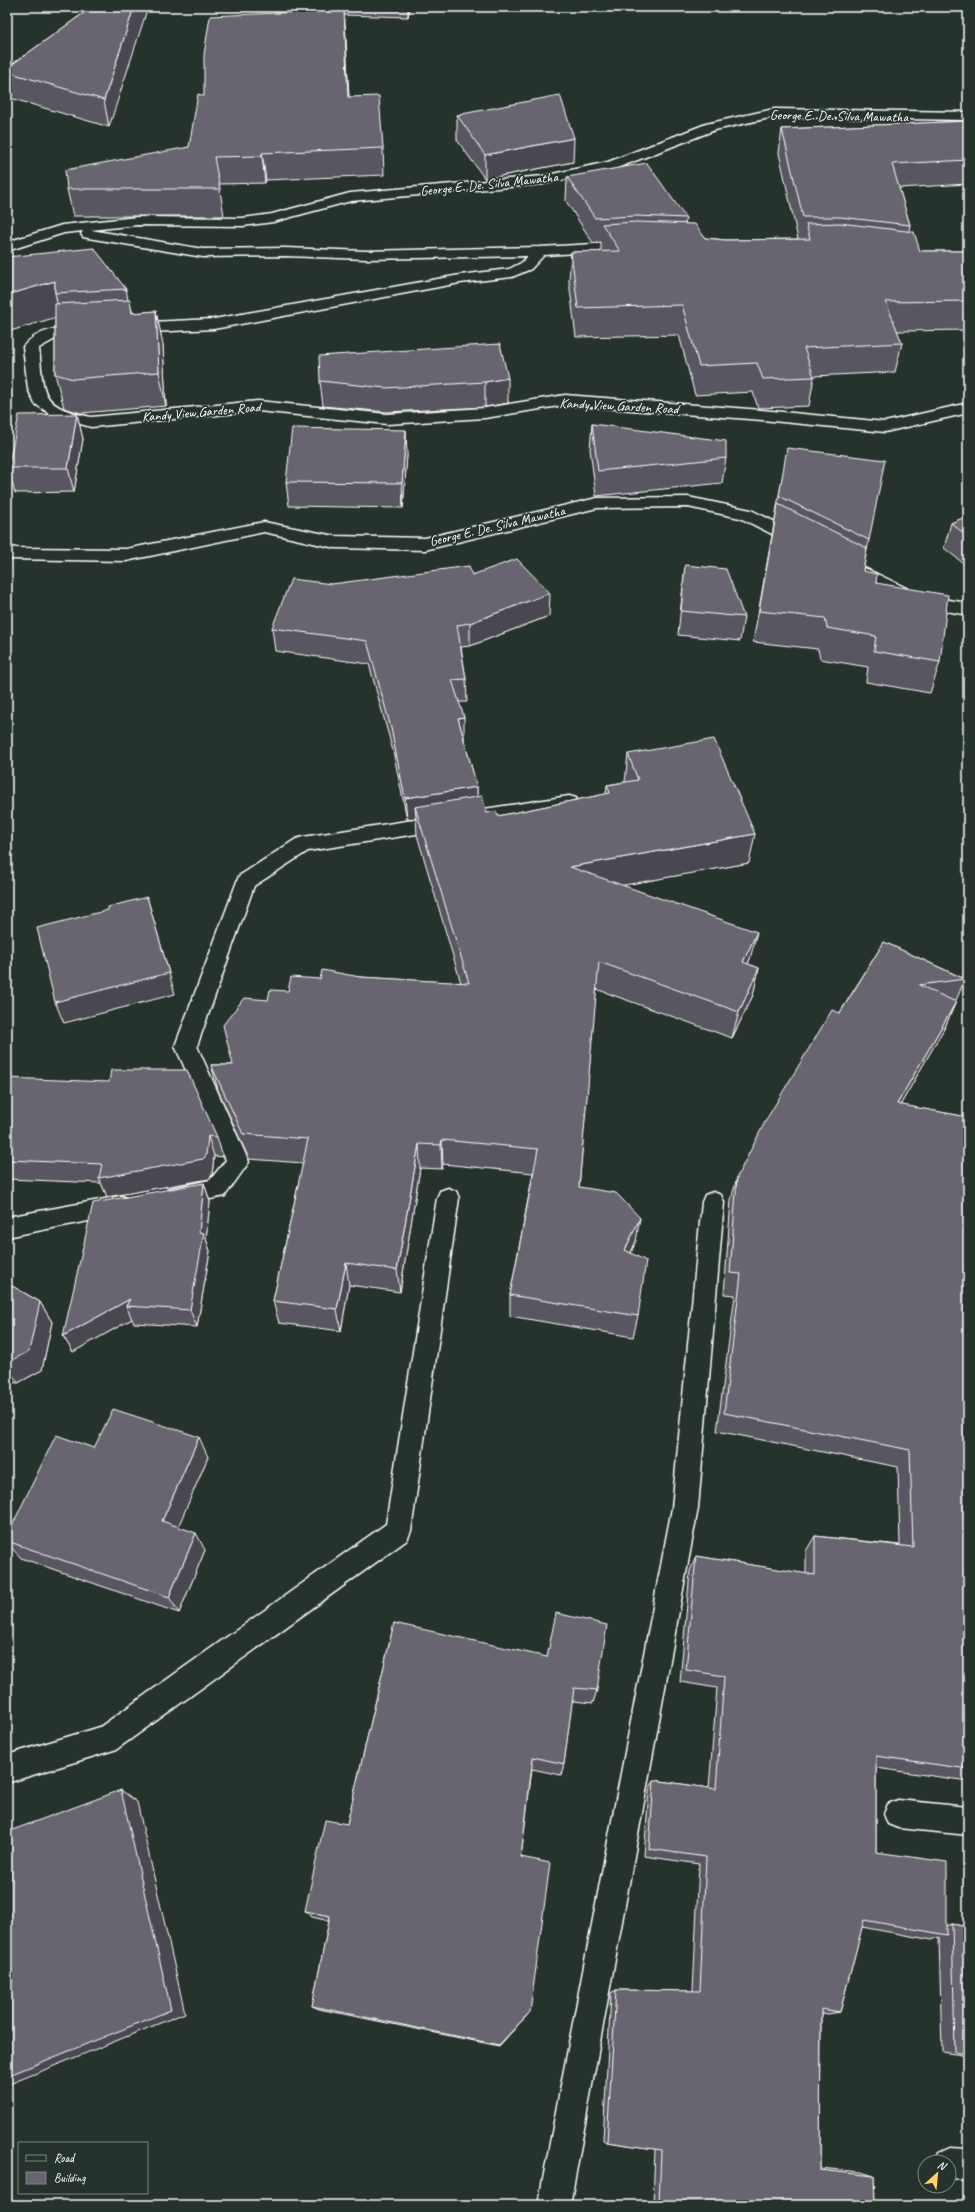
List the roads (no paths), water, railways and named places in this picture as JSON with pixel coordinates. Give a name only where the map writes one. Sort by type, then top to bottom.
[{"type":"street","name":"George E. De. Silva Mawatha","points":[[7,247],[62,229],[137,221],[243,222],[273,218],[350,197],[543,180],[612,166],[711,127],[774,113],[944,117],[968,116]]},
{"type":"street","points":[[7,239],[38,228],[62,229],[203,253],[285,252],[366,255],[540,251],[641,246]]},
{"type":"street","name":"Kandy View Garden Road","points":[[540,251],[526,266],[512,274],[460,279],[214,324],[51,333],[38,339],[31,347],[37,394],[47,407],[66,416],[91,422],[258,406],[387,419],[485,413],[565,400],[762,415],[885,427],[968,408]]},
{"type":"street","name":"George E. De. Silva Mawatha","points":[[7,551],[11,554],[126,555],[264,527],[334,542],[425,544],[597,503],[680,502],[745,514],[814,549]]},
{"type":"street","points":[[835,559],[919,601],[968,610]]},
{"type":"street","points":[[7,1227],[217,1189],[238,1162],[186,1046],[246,881],[303,844],[582,801]]},
{"type":"street","points":[[7,1768],[107,1739],[398,1531],[448,1198]]},
{"type":"street","points":[[554,2205],[685,1508],[713,1202]]},
{"type":"street","points":[[898,1814],[968,1821]]},
{"type":"street","points":[[957,2164],[968,2165]]}]
